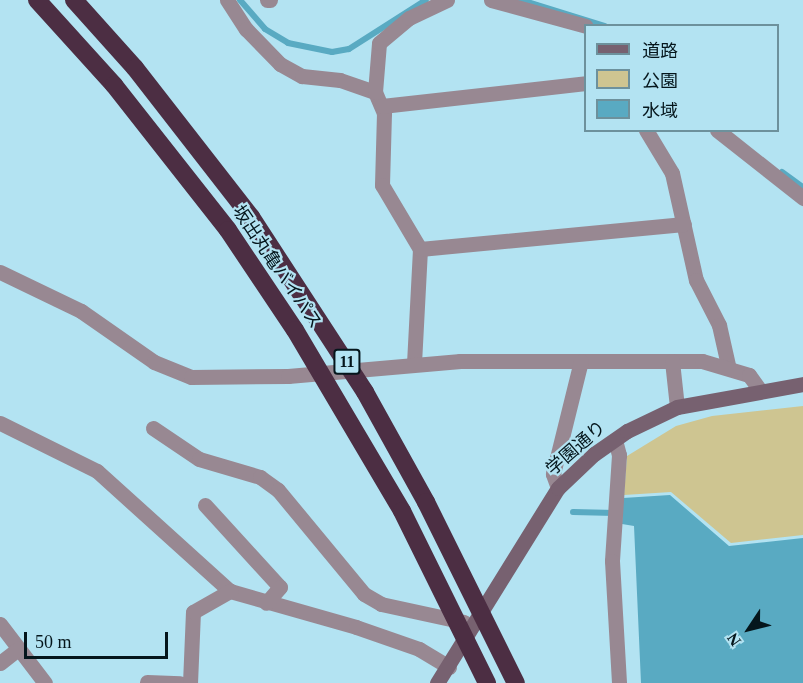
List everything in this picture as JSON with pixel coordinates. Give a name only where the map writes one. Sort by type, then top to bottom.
[{"type":"highway","name":"坂出丸亀バイパス","points":[[37,0],[114,85],[228,230],[295,330],[402,511],[487,683]]},
{"type":"highway","name":"坂出丸亀バイパス","points":[[74,0],[135,68],[251,217],[365,392],[426,502],[516,683]]},
{"type":"street","points":[[227,0],[246,29],[280,64],[302,76],[340,80],[378,99],[584,83]]},
{"type":"street","points":[[414,363],[420,249],[382,184],[378,99],[379,43],[409,18],[447,0]]},
{"type":"street","points":[[491,0],[584,25]]},
{"type":"street","points":[[647,132],[672,173],[696,280],[719,325],[728,365]]},
{"type":"street","points":[[720,132],[803,198]]},
{"type":"street","points":[[420,249],[684,224]]},
{"type":"street","points":[[0,272],[81,310],[154,362],[191,377],[288,376],[414,363],[672,361],[728,365],[749,375],[760,390]]},
{"type":"street","points":[[558,488],[553,474],[581,361]]},
{"type":"street","points":[[672,361],[677,407]]},
{"type":"street","name":"学園通り","points":[[437,683],[558,488],[615,440],[677,407],[760,390],[803,384]]},
{"type":"street","points":[[0,423],[97,471],[230,591],[419,648],[449,667]]},
{"type":"street","points":[[153,428],[199,459],[260,477],[278,490],[364,594],[381,604],[472,626]]},
{"type":"street","points":[[615,440],[619,455],[615,525],[619,683]]},
{"type":"street","points":[[205,505],[280,586],[266,603]]},
{"type":"street","points":[[190,683],[193,612],[230,591]]},
{"type":"street","points":[[0,624],[45,683]]},
{"type":"street","points":[[0,663],[18,649]]},
{"type":"street","points":[[147,682],[180,683]]},
{"type":"green space","points":[[803,406],[803,535],[731,543],[671,492],[624,495],[627,456],[676,426],[712,416]]},
{"type":"water","points":[[670,495],[729,546],[803,538],[803,683],[641,683],[634,526],[622,524],[623,498]]},
{"type":"waterway","points":[[240,0],[265,29],[288,43],[332,52],[349,49],[426,0]]},
{"type":"waterway","points":[[521,0],[599,24]]},
{"type":"waterway","points":[[782,172],[803,187]]},
{"type":"waterway","points":[[573,512],[615,513]]}]
